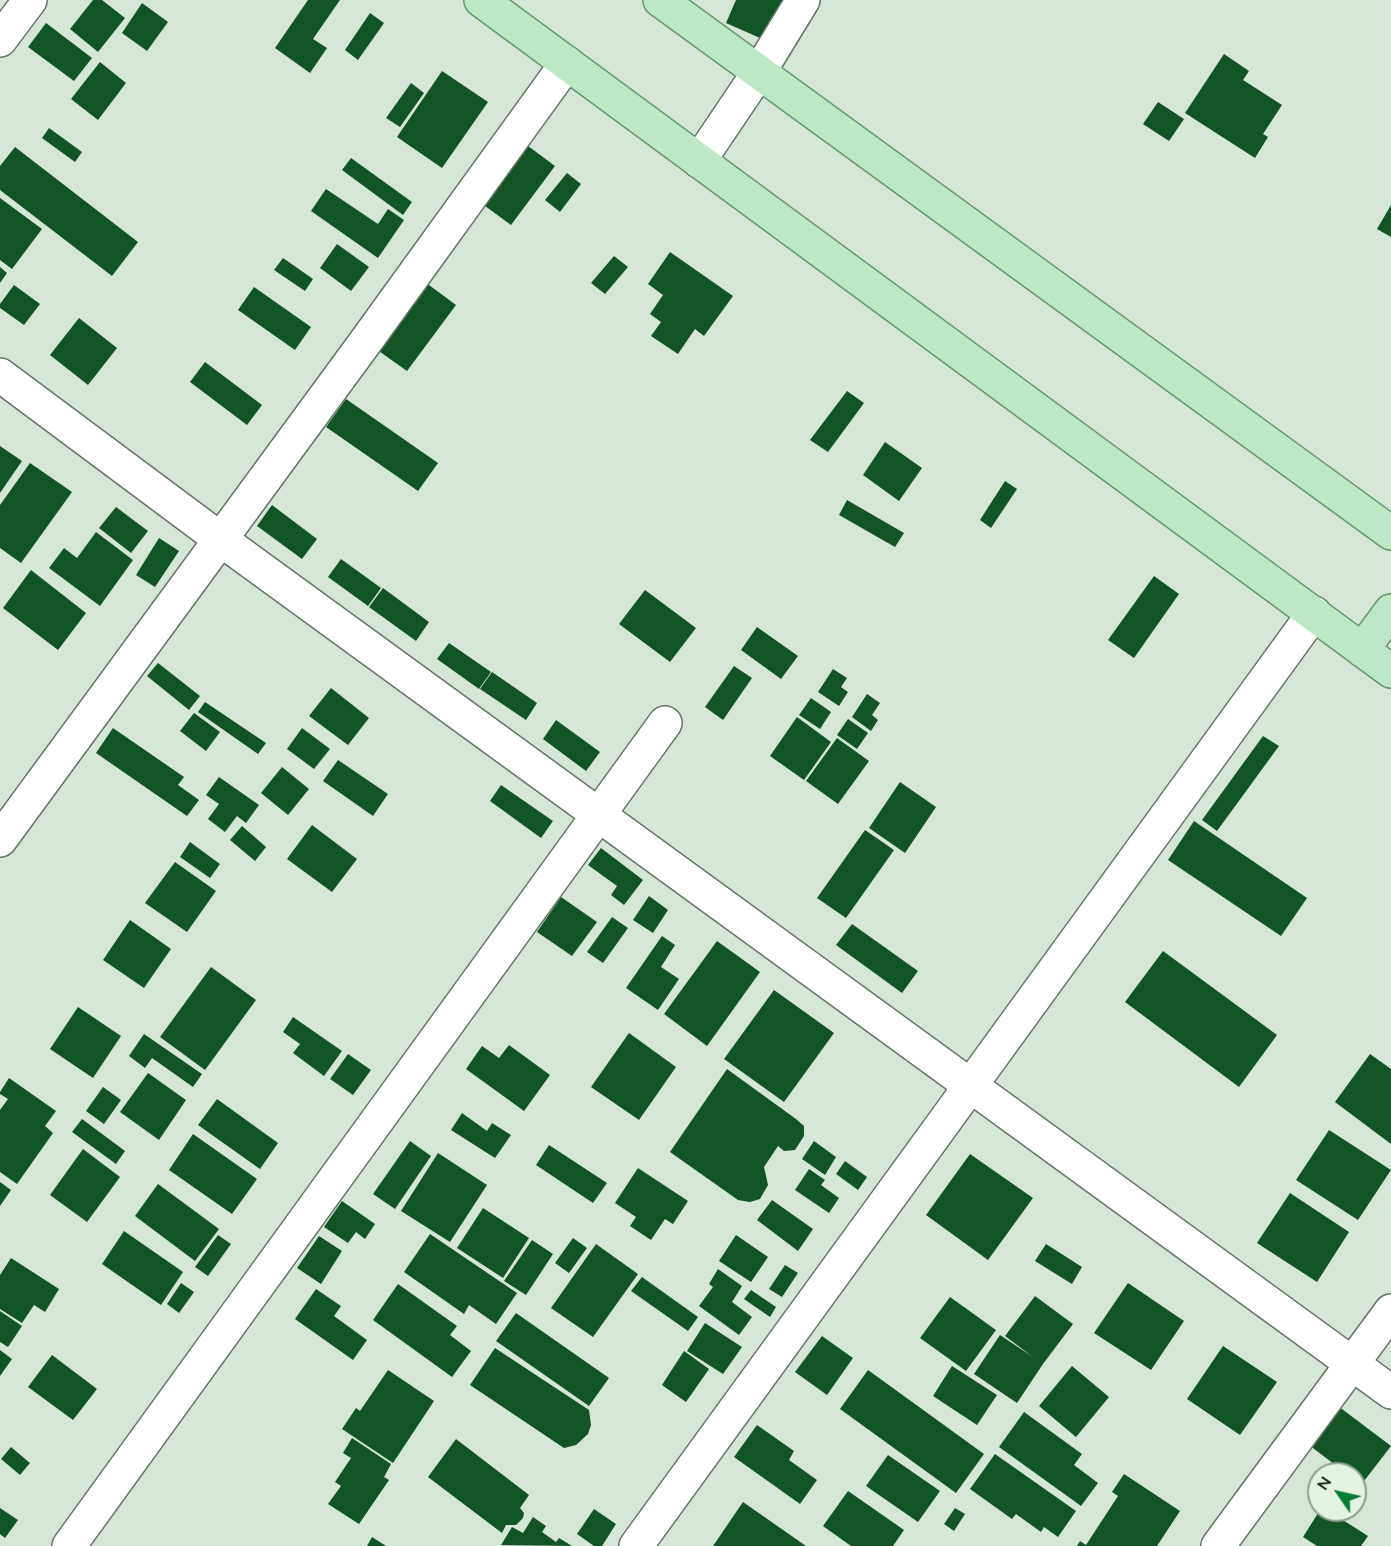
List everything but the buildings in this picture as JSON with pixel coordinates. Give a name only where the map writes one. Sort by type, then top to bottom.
[{"type":"main road","points":[[481,0],[1391,671]]},
{"type":"main road","points":[[660,0],[1391,533]]},
{"type":"main road","points":[[1362,650],[1391,611]]},
{"type":"street","points":[[0,40],[30,0]]},
{"type":"street","points":[[699,161],[759,72],[803,0]]},
{"type":"street","points":[[0,840],[567,63]]},
{"type":"street","points":[[0,375],[1391,1392]]},
{"type":"street","points":[[636,1546],[1314,613]]},
{"type":"street","points":[[69,1546],[665,723]]},
{"type":"street","points":[[1218,1546],[1391,1311]]}]
